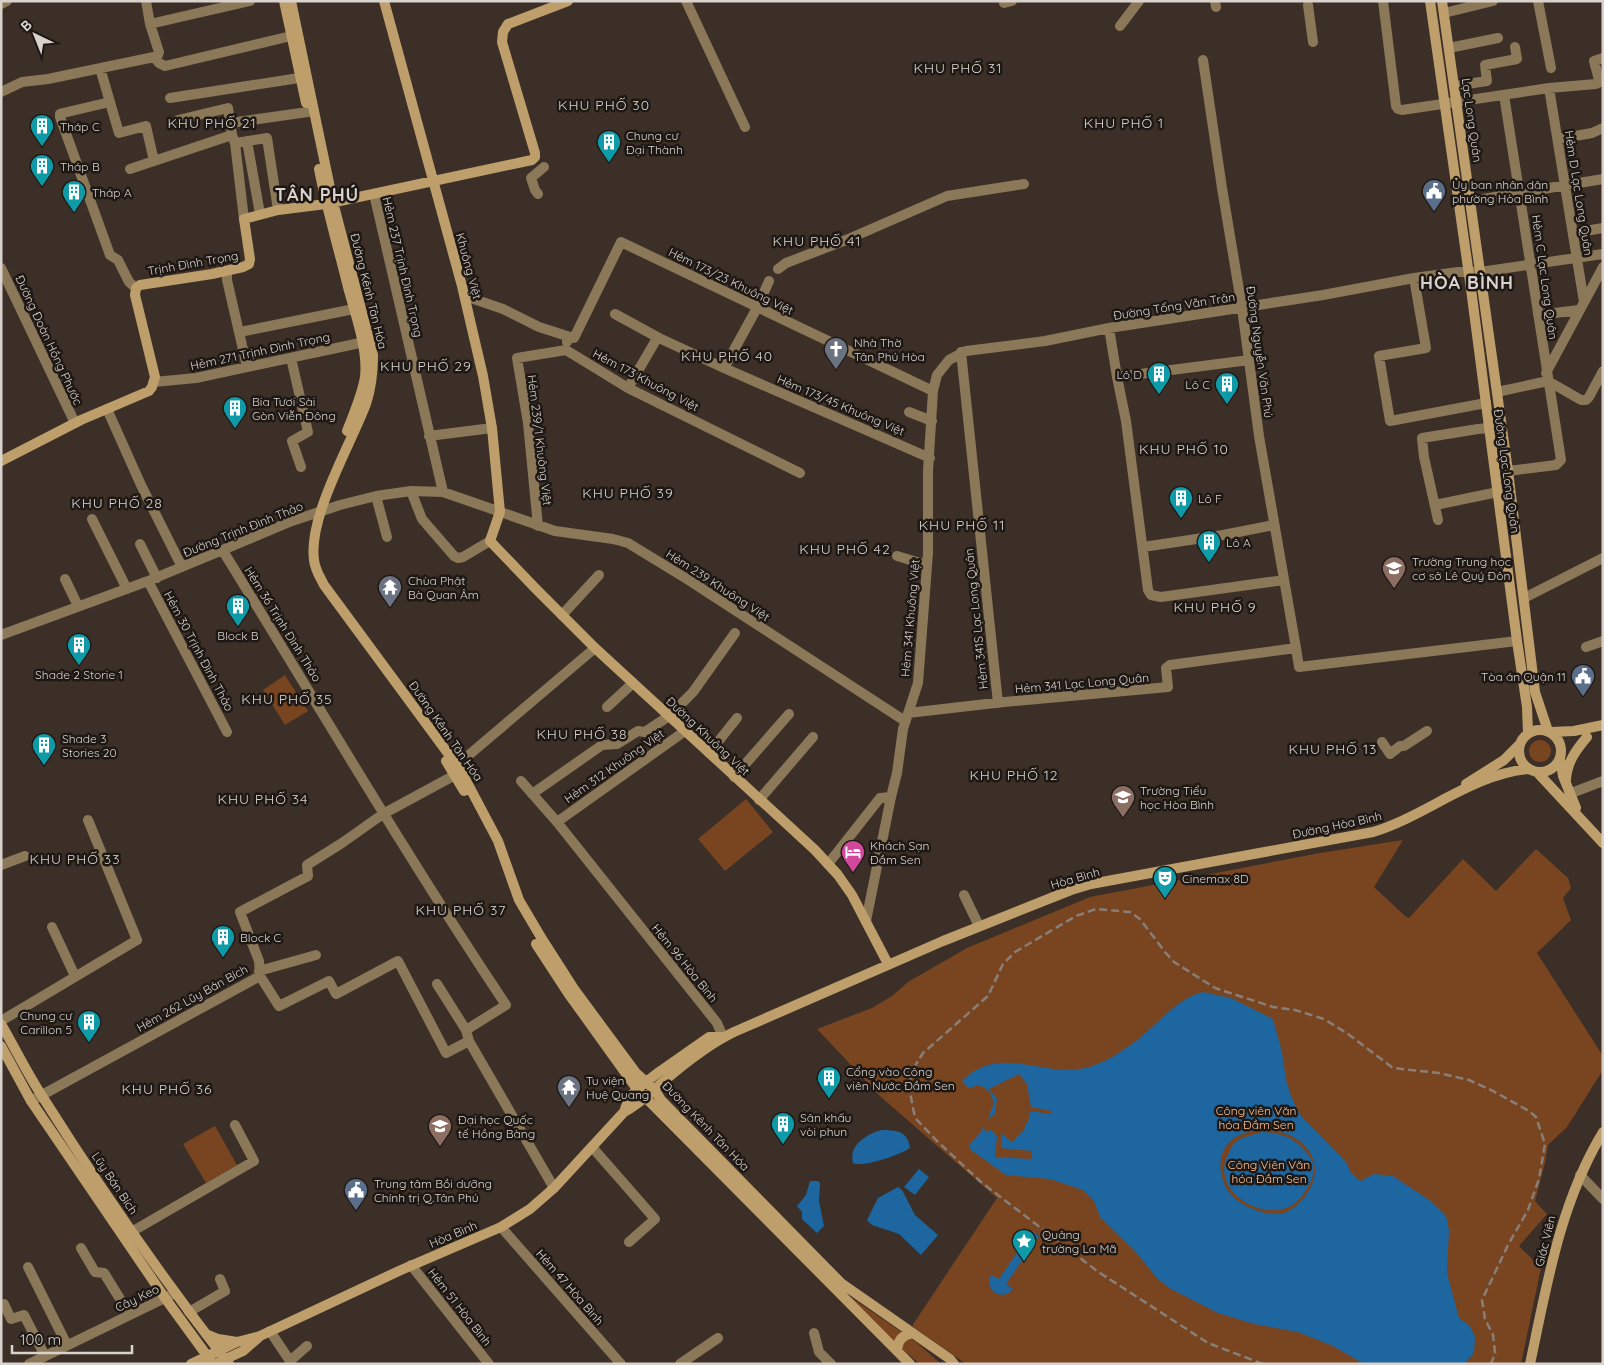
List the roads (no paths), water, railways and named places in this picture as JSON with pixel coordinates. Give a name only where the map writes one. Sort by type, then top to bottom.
[{"type":"street","points":[[1,4],[7,1]]},
{"type":"street","points":[[1,92],[22,82],[48,79],[158,55],[159,52],[150,24],[146,1]]},
{"type":"street","points":[[150,24],[250,1]]},
{"type":"street","name":"Đường Kênh Tân Hóa","points":[[284,1],[299,78],[365,342],[365,377],[360,397],[308,536],[307,559],[310,574],[319,589],[340,614],[447,758],[490,837],[513,903],[568,993],[637,1089],[910,1364]]},
{"type":"street","name":"Đường Kênh Tân Hóa","points":[[291,1],[330,203],[354,309],[365,342]]},
{"type":"street","name":"Khuông Việt","points":[[384,1],[465,296],[492,428],[500,512],[490,541]]},
{"type":"street","points":[[178,120],[228,108],[244,220],[278,210],[330,203],[434,182],[534,158],[535,153],[502,42],[503,32],[508,24],[568,1]]},
{"type":"street","points":[[686,1],[745,127]]},
{"type":"street","points":[[1120,26],[1139,1]]},
{"type":"street","points":[[1383,1],[1396,106],[1398,109],[1402,110],[1550,88],[1598,83],[1599,80],[1594,63],[1597,59],[1603,58]]},
{"type":"street","name":"Lạc Long Quân","points":[[1430,1],[1468,271]]},
{"type":"street","name":"Lạc Long Quân","points":[[1442,1],[1480,272]]},
{"type":"street","points":[[1444,13],[1493,1]]},
{"type":"street","points":[[1538,1],[1551,68]]},
{"type":"street","points":[[1308,5],[1314,42]]},
{"type":"street","points":[[154,57],[165,66],[291,36]]},
{"type":"street","points":[[1449,48],[1498,38]]},
{"type":"street","points":[[1454,86],[1487,81],[1485,65],[1515,59],[1518,57],[1514,47]]},
{"type":"street","name":"Đường Nguyễn Văn Phú","points":[[1203,60],[1242,308],[1259,436],[1296,648]]},
{"type":"street","points":[[100,68],[119,133],[146,126],[154,161]]},
{"type":"street","points":[[170,98],[299,78]]},
{"type":"street","name":"Hẻm D Lạc Long Quân","points":[[1550,88],[1577,258],[1582,306]]},
{"type":"street","name":"Hẻm C Lạc Long Quân","points":[[1504,95],[1561,460],[1559,463],[1508,472]]},
{"type":"street","points":[[110,102],[63,113],[60,114],[60,117],[110,255],[118,260],[129,282],[136,288]]},
{"type":"street","points":[[230,123],[308,112]]},
{"type":"street","points":[[1558,139],[1592,133],[1603,128]]},
{"type":"street","points":[[130,169],[233,139],[247,141],[267,138],[278,210]]},
{"type":"street","points":[[247,141],[260,214]]},
{"type":"street","points":[[538,194],[531,178],[544,167]]},
{"type":"street","points":[[1470,202],[1603,179]]},
{"type":"street","points":[[778,269],[786,263],[846,240],[947,196],[1024,184]]},
{"type":"street","name":"Hẻm 237 Trịnh Đình Trọng","points":[[374,194],[443,492]]},
{"type":"street","name":"Trịnh Đình Trọng","points":[[154,382],[154,372],[135,295],[136,288],[140,285],[227,271],[249,264],[250,259],[244,220]]},
{"type":"street","points":[[1573,233],[1603,228]]},
{"type":"street","name":"Hẻm 173/23 Khuông Việt","points":[[567,336],[574,338],[622,242],[933,391]]},
{"type":"street","name":"Đường Tống Văn Trân","points":[[961,352],[1045,341],[1109,328],[1323,296],[1414,278],[1468,271],[1480,272],[1603,254]]},
{"type":"street","points":[[1497,392],[1547,377],[1603,266]]},
{"type":"street","name":"Đường Đoàn Hồng Phước","points":[[1,268],[75,423]]},
{"type":"street","points":[[227,271],[248,367]]},
{"type":"street","name":"Đường Lạc Long Quân","points":[[1468,271],[1517,641],[1528,708],[1528,733]]},
{"type":"street","name":"Đường Lạc Long Quân","points":[[1480,272],[1508,472],[1535,692],[1550,732]]},
{"type":"street","points":[[1414,278],[1426,348],[1379,356],[1390,421],[1486,403]]},
{"type":"street","points":[[724,368],[757,308],[769,281]]},
{"type":"street","points":[[465,296],[503,309],[539,327],[567,336],[566,350]]},
{"type":"street","points":[[1538,315],[1582,306]]},
{"type":"street","points":[[240,332],[354,309]]},
{"type":"street","name":"Hẻm 173/45 Khuông Việt","points":[[615,314],[659,338],[724,368],[930,458]]},
{"type":"street","points":[[1109,328],[1126,421],[1148,590],[1151,595],[1155,597],[1284,580]]},
{"type":"street","points":[[628,388],[659,338]]},
{"type":"street","name":"Hẻm 271 Trịnh Đình Trọng","points":[[154,382],[196,378],[365,342]]},
{"type":"street","name":"Hẻm 239/1 Khuông Việt","points":[[538,526],[528,423],[517,358],[566,350]]},
{"type":"street","name":"Hẻm 173 Khuông Việt","points":[[566,350],[628,388],[800,473]]},
{"type":"street","name":"Hẻm 341 Khuông Việt","points":[[866,921],[897,773],[906,717],[918,683],[927,566],[933,391],[937,375],[942,367],[961,352]]},
{"type":"street","name":"Hẻm 341S Lạc Long Quân","points":[[961,352],[998,703]]},
{"type":"street","points":[[291,358],[308,432],[292,440],[301,467]]},
{"type":"street","points":[[1117,377],[1249,360]]},
{"type":"street","points":[[1547,377],[1582,400],[1586,400],[1603,372]]},
{"type":"street","points":[[1,461],[75,423],[146,393],[154,382]]},
{"type":"street","points":[[107,409],[141,485],[182,568]]},
{"type":"street","points":[[909,412],[932,421]]},
{"type":"street","points":[[429,436],[492,428]]},
{"type":"street","points":[[1438,520],[1424,457],[1422,438],[1478,428],[1489,428]]},
{"type":"street","points":[[411,491],[422,519],[454,556],[462,557],[490,541]]},
{"type":"street","name":"Đường Trịnh Đình Thảo","points":[[1,635],[182,568],[292,521],[376,496],[411,491],[443,492],[500,512]]},
{"type":"street","points":[[1434,505],[1498,492]]},
{"type":"street","points":[[376,496],[387,537]]},
{"type":"street","name":"Hẻm 239 Khuông Việt","points":[[500,512],[555,531],[613,539],[628,543],[906,717]]},
{"type":"street","points":[[92,519],[127,589]]},
{"type":"street","points":[[1142,547],[1274,525]]},
{"type":"street","name":"Đường Khuông Việt","points":[[490,541],[595,648],[828,864],[852,895],[888,964]]},
{"type":"street","name":"Hẻm 30 Trịnh Đình Thảo","points":[[140,544],[153,579],[227,732]]},
{"type":"street","name":"Hẻm 36 Trịnh Đình Thảo","points":[[223,551],[383,814],[452,924],[506,1005],[466,1030]]},
{"type":"street","points":[[897,556],[927,566]]},
{"type":"street","points":[[1524,598],[1603,558]]},
{"type":"street","points":[[562,615],[599,575]]},
{"type":"street","points":[[65,579],[78,606]]},
{"type":"street","points":[[532,794],[602,746],[618,744],[638,731],[645,732],[670,716],[693,692],[736,633]]},
{"type":"street","points":[[1296,648],[1299,667],[1517,641]]},
{"type":"street","points":[[1586,647],[1603,641]]},
{"type":"street","points":[[470,754],[595,648]]},
{"type":"street","name":"Hẻm 341 Lạc Long Quân","points":[[906,717],[998,703],[1168,687],[1166,668],[1170,665],[1296,648]]},
{"type":"street","points":[[607,707],[633,683]]},
{"type":"street","points":[[734,777],[789,714]]},
{"type":"street","points":[[708,753],[738,718]]},
{"type":"street","points":[[1603,727],[1550,732],[1538,729],[1528,733],[1519,745],[1519,756],[1522,762],[1579,816],[1603,843]]},
{"type":"street","points":[[1533,771],[1551,769],[1561,756],[1603,727]]},
{"type":"street","name":"Hẻm 312 Khuông Việt","points":[[557,822],[685,731]]},
{"type":"street","points":[[1382,742],[1390,754],[1426,731]]},
{"type":"street","points":[[1550,732],[1559,740],[1560,766],[1579,816]]},
{"type":"street","points":[[759,800],[813,737]]},
{"type":"street","points":[[1568,788],[1567,770],[1572,757],[1587,737]]},
{"type":"street","name":"Đường Hòa Bình","points":[[1454,794],[1463,786],[1504,760],[1519,745]]},
{"type":"street","name":"Đường Kênh Tân Hóa","points":[[454,770],[491,827],[504,855],[519,900],[542,940],[574,989],[636,1073],[650,1085],[662,1100],[841,1283],[954,1364]]},
{"type":"street","name":"Hẻm 262 Lũy Bán Bích","points":[[31,1101],[260,973],[259,960],[240,912],[308,876],[307,865],[383,814],[454,770]]},
{"type":"street","name":"Đường Hòa Bình","points":[[1278,850],[1380,830],[1454,794],[1510,772],[1533,771]]},
{"type":"street","name":"Hẻm 96 Hòa Bình","points":[[521,780],[557,822],[718,1023],[724,1037]]},
{"type":"street","points":[[1568,788],[1603,781]]},
{"type":"street","points":[[828,864],[880,798],[891,797]]},
{"type":"street","points":[[1,1022],[137,940],[88,820]]},
{"type":"street","name":"Hòa Bình","points":[[624,1112],[629,1098],[637,1089],[650,1085],[724,1037],[888,964],[1051,897],[1091,884],[1278,850]]},
{"type":"street","points":[[1,864],[25,856]]},
{"type":"street","points":[[964,895],[979,926]]},
{"type":"street","points":[[52,927],[76,976]]},
{"type":"street","points":[[316,955],[260,973],[278,1006],[330,981],[336,994],[398,961],[446,1053],[469,1042]]},
{"type":"street","points":[[437,984],[466,1030],[469,1042],[554,1188]]},
{"type":"street","name":"Lũy Bán Bích","points":[[1,1022],[41,1095],[175,1293],[224,1358]]},
{"type":"street","name":"Lũy Bán Bích","points":[[1,1046],[31,1101],[195,1340],[212,1361]]},
{"type":"street","name":"Hòa Bình","points":[[224,1358],[237,1342],[260,1336],[411,1265],[501,1227],[530,1209],[554,1188],[624,1112],[646,1097],[650,1085]]},
{"type":"street","points":[[133,1231],[254,1162],[235,1125]]},
{"type":"street","name":"Giác Viên","points":[[1530,1364],[1557,1240],[1569,1201],[1580,1175],[1603,1132]]},
{"type":"street","points":[[592,1147],[655,1219],[629,1242]]},
{"type":"street","points":[[1580,1175],[1603,1199]]},
{"type":"street","name":"Hẻm 47 Hòa Bình","points":[[501,1227],[620,1364]]},
{"type":"street","points":[[81,1248],[95,1272],[104,1273],[130,1315]]},
{"type":"street","name":"Hẻm 51 Hòa Bình","points":[[411,1265],[489,1364]]},
{"type":"street","points":[[28,1267],[67,1346]]},
{"type":"street","points":[[190,1312],[225,1291],[220,1279]]},
{"type":"street","name":"Cây Keo","points":[[29,1364],[175,1293]]},
{"type":"street","points":[[4,1304],[12,1319],[24,1315],[45,1356]]},
{"type":"street","points":[[270,1331],[290,1361],[307,1346]]},
{"type":"street","points":[[205,1333],[218,1339],[237,1342]]},
{"type":"street","points":[[814,1333],[820,1352],[830,1364]]},
{"type":"street","points":[[898,1351],[899,1340],[913,1333]]},
{"type":"street","name":"Hòa Bình","points":[[224,1358],[243,1351],[260,1336]]},
{"type":"street","points":[[680,1364],[718,1338]]},
{"type":"street","points":[[190,1364],[196,1352],[195,1340]]},
{"type":"street","points":[[236,1364],[238,1357],[243,1351]]},
{"type":"street","points":[[190,1364],[224,1358]]},
{"type":"water","points":[[1203,992],[1231,998],[1273,1019],[1282,1052],[1286,1080],[1300,1115],[1346,1162],[1351,1173],[1360,1181],[1374,1174],[1393,1176],[1432,1202],[1446,1216],[1449,1230],[1447,1273],[1459,1318],[1470,1326],[1475,1337],[1474,1353],[1464,1364],[1364,1364],[1333,1346],[1298,1332],[1254,1324],[1218,1313],[1169,1288],[1157,1278],[1134,1250],[1100,1217],[1094,1201],[1083,1190],[1050,1179],[1006,1175],[971,1150],[969,1145],[984,1126],[985,1132],[991,1130],[997,1136],[995,1157],[1032,1159],[1032,1151],[1001,1148],[1002,1134],[1012,1142],[1024,1130],[1026,1123],[1028,1123],[1030,1111],[1051,1114],[1052,1111],[1031,1107],[1027,1084],[1019,1074],[989,1089],[997,1099],[995,1114],[988,1119],[994,1103],[990,1092],[980,1085],[968,1088],[962,1081],[977,1070],[992,1064],[1008,1063],[1072,1070],[1095,1065],[1131,1045],[1176,1006]],"holes":[[[1253,1131],[1279,1132],[1292,1136],[1303,1144],[1310,1153],[1314,1164],[1315,1176],[1310,1188],[1301,1201],[1285,1212],[1272,1214],[1244,1205],[1232,1196],[1224,1183],[1220,1166],[1224,1150],[1234,1138]]]},
{"type":"water","points":[[882,1130],[892,1130],[904,1135],[909,1142],[910,1148],[899,1154],[873,1162],[865,1164],[853,1163],[853,1151],[856,1145],[865,1137]]},
{"type":"water","name":"Công Viên Văn hóa Đầm Sen","points":[[1262,1132],[1275,1133],[1292,1139],[1306,1152],[1314,1166],[1312,1178],[1304,1193],[1293,1205],[1279,1210],[1264,1209],[1250,1205],[1237,1196],[1228,1185],[1224,1171],[1227,1157],[1235,1142]]},
{"type":"water","points":[[919,1169],[929,1177],[915,1195],[904,1187]]},
{"type":"water","points":[[810,1181],[818,1181],[820,1183],[819,1201],[824,1226],[817,1233],[802,1219],[802,1212],[797,1206],[806,1195]]},
{"type":"water","points":[[898,1187],[902,1190],[915,1215],[938,1235],[921,1255],[899,1234],[872,1225],[867,1220],[878,1198]]},
{"type":"water","points":[[1032,1231],[1039,1236],[1006,1284],[1013,1289],[1004,1295],[995,1293],[990,1286],[991,1275],[999,1279]]},
{"type":"railway","points":[[1263,1364],[1208,1343],[1097,1271],[981,1182],[936,1140],[917,1120],[914,1113],[909,1087],[910,1080],[913,1069],[923,1053],[988,996],[1003,964],[1015,952],[1076,916],[1096,909],[1130,912],[1140,919],[1174,962],[1215,988],[1273,1007],[1295,1010],[1324,1019],[1348,1034],[1393,1068],[1439,1073],[1469,1080],[1493,1091],[1529,1111],[1536,1117],[1545,1144],[1539,1179],[1528,1210],[1508,1245],[1482,1300],[1485,1319],[1493,1335],[1495,1353],[1491,1364]]},
{"type":"place","name":"Tháp C","points":[[42,147]]},
{"type":"place","name":"Chung cư Đại Thành","points":[[609,163]]},
{"type":"place","name":"Tháp B","points":[[42,187]]},
{"type":"place","name":"Ủy ban nhân dân phường Hòa Bình","points":[[1434,212]]},
{"type":"place","name":"Tháp A","points":[[74,213]]},
{"type":"place","name":"Nhà Thờ Tân Phú Hòa","points":[[836,370]]},
{"type":"place","name":"Lô D","points":[[1159,395]]},
{"type":"place","name":"Lô C","points":[[1227,405]]},
{"type":"place","name":"Bia Tươi Sài Gòn Viễn Đông","points":[[235,429]]},
{"type":"place","name":"Lô F","points":[[1181,519]]},
{"type":"place","name":"Lô A","points":[[1209,563]]},
{"type":"place","name":"Trường Trung học cơ sở Lê Quý Đôn","points":[[1394,589]]},
{"type":"place","name":"Chùa Phật Bà Quan Âm","points":[[390,608]]},
{"type":"place","name":"Block B","points":[[238,627]]},
{"type":"place","name":"Shade 2 Storie 1","points":[[79,666]]},
{"type":"place","name":"Tòa án Quận 11","points":[[1583,697]]},
{"type":"place","name":"Shade 3 Stories 20","points":[[44,766]]},
{"type":"place","name":"Trường Tiểu học Hòa Bình","points":[[1123,818]]},
{"type":"place","name":"Khách Sạn Đầm Sen","points":[[853,873]]},
{"type":"place","name":"Cinemax 8D","points":[[1165,899]]},
{"type":"place","name":"Block C","points":[[223,958]]},
{"type":"place","name":"Chung cư Carillon 5","points":[[89,1043]]},
{"type":"place","name":"Cổng vào Công viên Nước Đầm Sen","points":[[829,1099]]},
{"type":"place","name":"Tu viện Huệ Quang","points":[[569,1108]]},
{"type":"place","name":"Sân khấu vòi phun","points":[[783,1145]]},
{"type":"place","name":"Đại học Quốc tế Hồng Bàng","points":[[440,1147]]},
{"type":"place","name":"Trung tâm Bồi dưỡng Chính trị Q.Tân Phú","points":[[356,1211]]},
{"type":"place","name":"Quảng trường La Mã","points":[[1024,1262]]},
{"type":"district","name":"KHU PHỐ 31","points":[[958,68]]},
{"type":"district","name":"KHU PHỐ 30","points":[[604,105]]},
{"type":"district","name":"KHU PHỐ 21","points":[[212,123]]},
{"type":"district","name":"KHU PHỐ 1","points":[[1124,123]]},
{"type":"district","name":"TÂN PHÚ","points":[[317,194]]},
{"type":"district","name":"KHU PHỐ 41","points":[[817,241]]},
{"type":"district","name":"HÒA BÌNH","points":[[1467,282]]},
{"type":"district","name":"KHU PHỐ 40","points":[[727,356]]},
{"type":"district","name":"KHU PHỐ 29","points":[[426,366]]},
{"type":"district","name":"KHU PHỐ 10","points":[[1184,449]]},
{"type":"district","name":"KHU PHỐ 39","points":[[628,493]]},
{"type":"district","name":"KHU PHỐ 28","points":[[117,503]]},
{"type":"district","name":"KHU PHỐ 11","points":[[962,525]]},
{"type":"district","name":"KHU PHỐ 42","points":[[845,549]]},
{"type":"district","name":"KHU PHỐ 9","points":[[1215,607]]},
{"type":"district","name":"KHU PHỐ 35","points":[[287,699]]},
{"type":"district","name":"KHU PHỐ 38","points":[[582,734]]},
{"type":"district","name":"KHU PHỐ 13","points":[[1333,749]]},
{"type":"district","name":"KHU PHỐ 12","points":[[1014,775]]},
{"type":"district","name":"KHU PHỐ 34","points":[[263,799]]},
{"type":"district","name":"KHU PHỐ 33","points":[[75,859]]},
{"type":"district","name":"KHU PHỐ 37","points":[[461,910]]},
{"type":"district","name":"KHU PHỐ 36","points":[[167,1089]]},
{"type":"park label","name":"Công viên Văn hóa Đầm Sen","points":[[1256,1117]]}]
